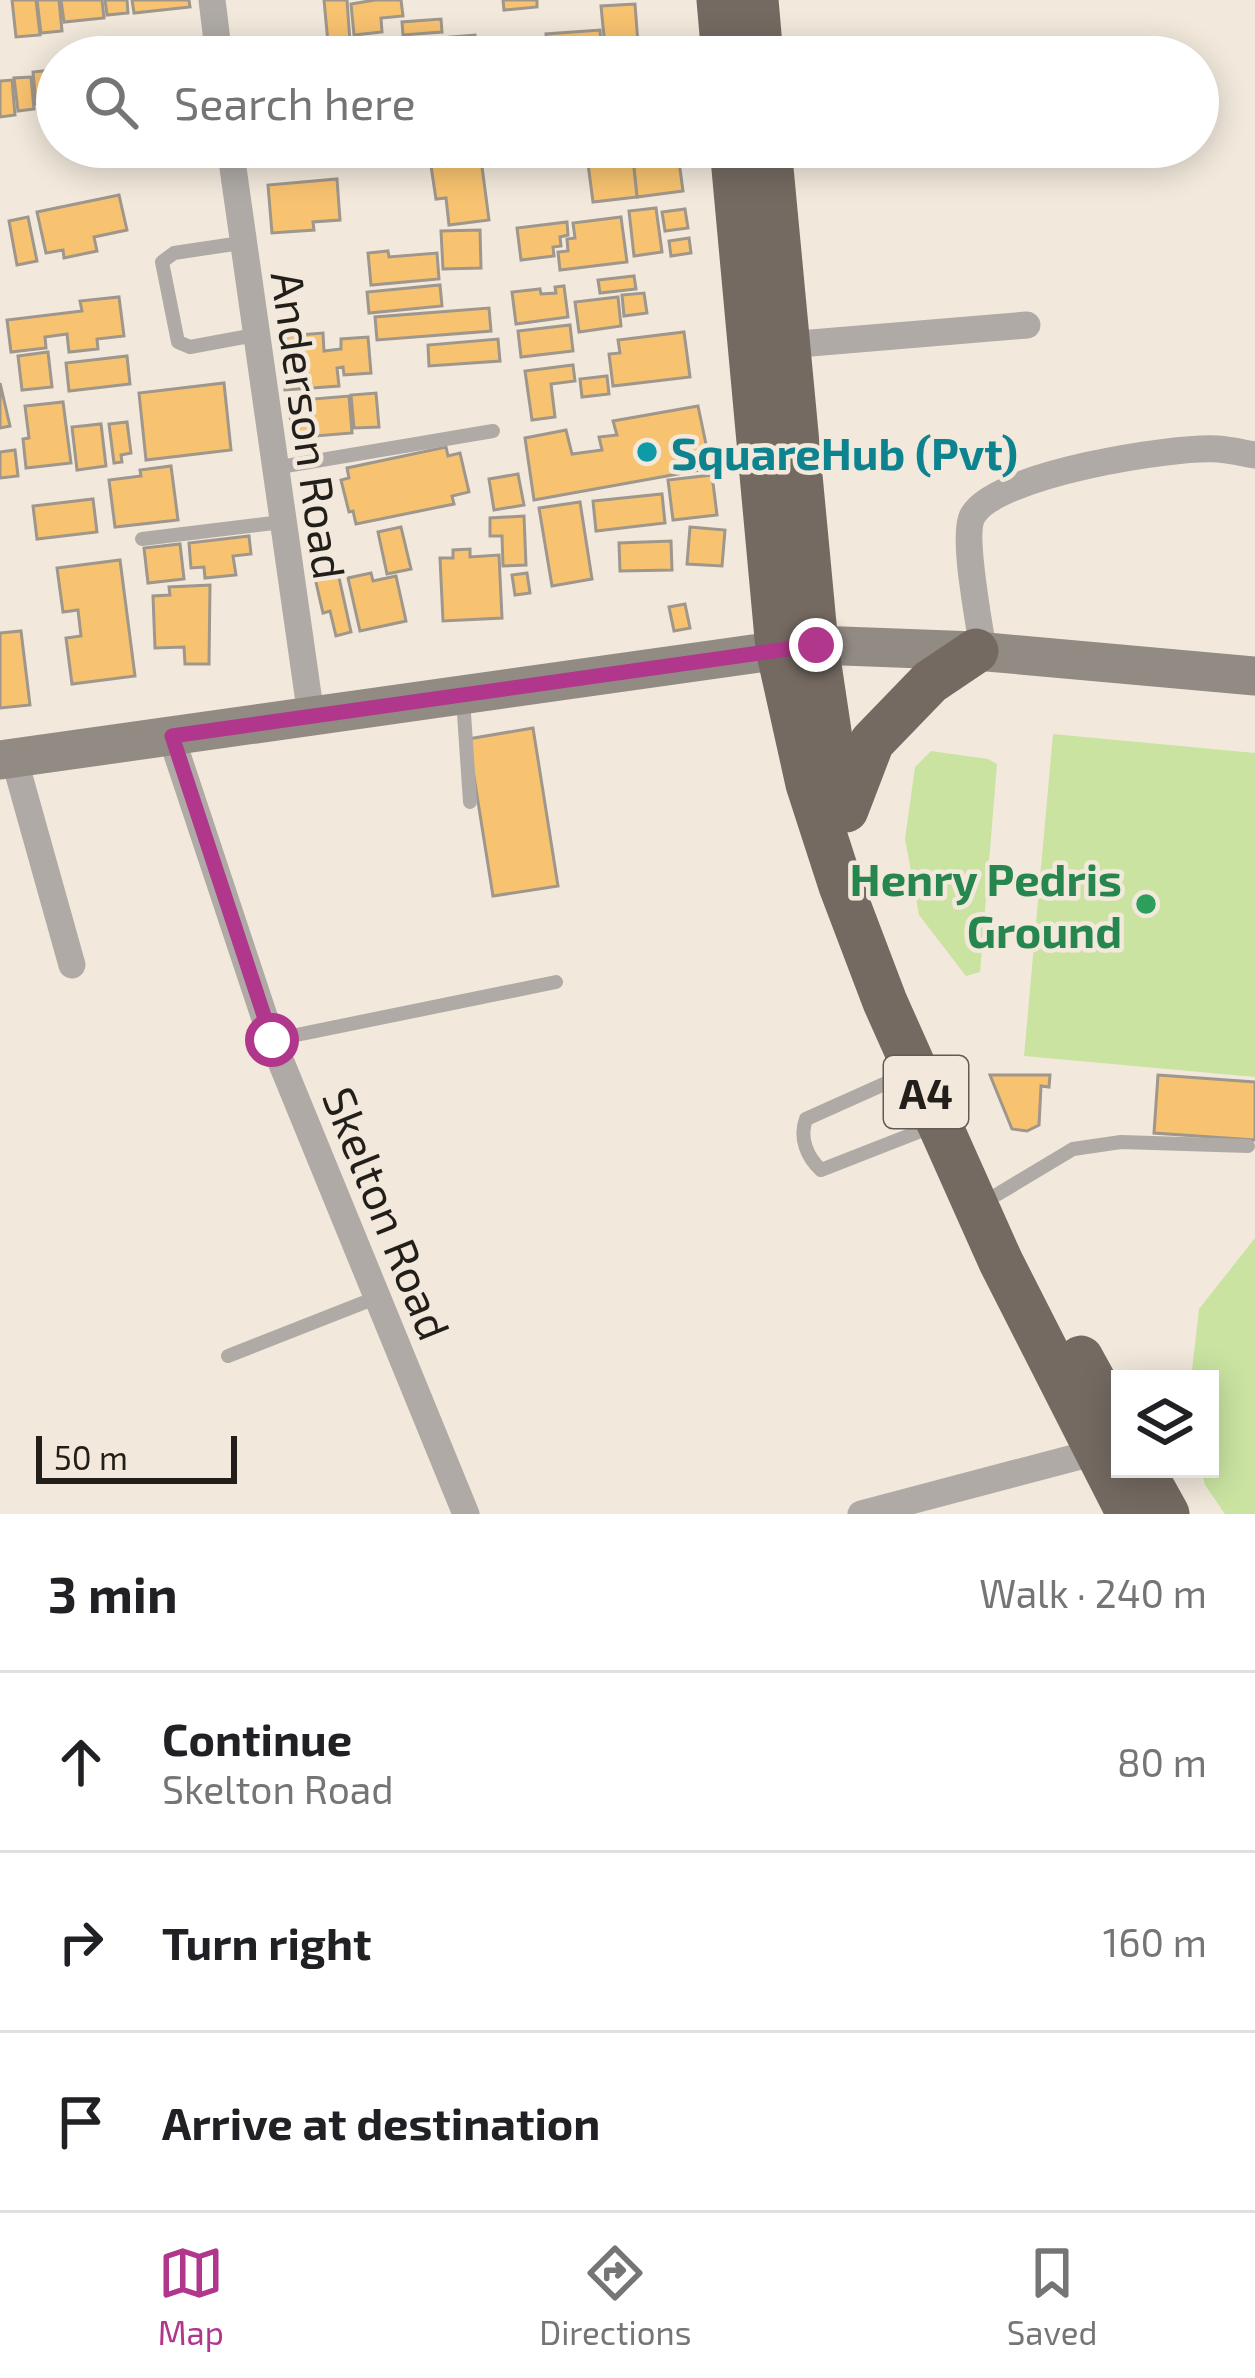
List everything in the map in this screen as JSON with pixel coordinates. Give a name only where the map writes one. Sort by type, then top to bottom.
[{"type":"highway","points":[[719,0],[722,36]]},
{"type":"highway","points":[[756,0],[759,36]]},
{"type":"highway","name":"A4","points":[[735,168],[797,647],[846,810],[901,960],[1108,1440],[1130,1514]]},
{"type":"highway","name":"A4","points":[[771,168],[787,346],[797,647],[808,784],[841,886],[1001,1262],[1108,1440]]},
{"type":"highway","points":[[846,810],[872,742],[930,682],[980,651]]},
{"type":"highway","points":[[1147,1478],[1167,1514]]},
{"type":"main road","points":[[7,759],[797,647],[980,651],[1255,676]]},
{"type":"street","points":[[212,0],[216,36]]},
{"type":"street","points":[[756,0],[789,0]]},
{"type":"street","name":"Anderson Road","points":[[232,168],[310,716]]},
{"type":"street","points":[[787,346],[1027,325]]},
{"type":"street","points":[[980,651],[969,519],[982,502],[1029,481],[1122,458],[1216,449],[1255,455]]},
{"type":"street","name":"Skelton Road","points":[[172,736],[272,1040],[466,1514]]},
{"type":"street","points":[[7,759],[72,965]]},
{"type":"street","points":[[861,1514],[1108,1440]]},
{"type":"lane","points":[[241,243],[174,253],[162,262],[178,341],[190,347],[255,335]]},
{"type":"lane","points":[[274,468],[493,430]]},
{"type":"lane","points":[[142,539],[282,522]]},
{"type":"lane","points":[[463,694],[470,802]]},
{"type":"lane","points":[[272,1040],[556,982]]},
{"type":"lane","points":[[916,1070],[806,1120],[802,1131],[810,1160],[821,1170],[940,1124]]},
{"type":"lane","points":[[998,1193],[1073,1149],[1121,1142],[1248,1146]]},
{"type":"lane","points":[[228,1356],[378,1298]]},
{"type":"green space","name":"Henry Pedris Ground","points":[[1053,734],[1255,753],[1255,1077],[1024,1056]]},
{"type":"green space","points":[[931,751],[997,764],[980,972],[966,976],[919,915],[905,839],[915,767]]},
{"type":"green space","points":[[1255,1238],[1255,1514],[1225,1514],[1205,1485],[1203,1478],[1219,1478],[1219,1370],[1192,1370],[1199,1309]]},
{"type":"building","points":[[12,0],[36,0],[40,35],[16,37]]},
{"type":"building","points":[[37,0],[59,0],[62,31],[41,33]]},
{"type":"building","points":[[61,0],[102,0],[104,18],[64,22]]},
{"type":"building","points":[[105,0],[127,0],[128,13],[107,15]]},
{"type":"building","points":[[132,0],[189,0],[190,7],[134,13]]},
{"type":"building","points":[[324,0],[347,0],[350,36],[327,36]]},
{"type":"building","points":[[401,0],[403,16],[381,18],[382,32],[354,35],[351,4]]},
{"type":"building","points":[[503,0],[537,0],[537,7],[504,10]]},
{"type":"building","points":[[635,4],[637,36],[604,36],[601,6]]},
{"type":"building","points":[[441,19],[442,32],[403,35],[402,22]]},
{"type":"building","points":[[600,30],[600,36],[546,36]]},
{"type":"building","points":[[31,77],[34,109],[18,111],[14,78]]},
{"type":"building","points":[[12,80],[15,115],[0,117],[0,81]]},
{"type":"building","points":[[431,168],[482,168],[489,220],[449,225],[446,198],[436,199]]},
{"type":"building","points":[[589,168],[634,168],[637,197],[593,202]]},
{"type":"building","points":[[634,168],[680,168],[683,191],[637,197]]},
{"type":"building","points":[[337,179],[340,220],[313,222],[314,230],[272,233],[268,185]]},
{"type":"building","points":[[119,195],[127,230],[94,237],[97,251],[64,258],[63,250],[46,253],[37,212]]},
{"type":"building","points":[[656,208],[662,252],[634,256],[629,211]]},
{"type":"building","points":[[685,209],[688,228],[665,231],[662,212]]},
{"type":"building","points":[[28,217],[37,261],[17,265],[9,221]]},
{"type":"building","points":[[621,217],[627,262],[560,270],[558,252],[568,251],[567,239],[575,238],[573,223]]},
{"type":"building","points":[[567,222],[568,235],[560,237],[561,246],[553,247],[554,256],[521,260],[517,228]]},
{"type":"building","points":[[480,230],[481,268],[443,269],[441,231]]},
{"type":"building","points":[[689,238],[691,253],[671,256],[669,241]]},
{"type":"building","points":[[388,251],[389,257],[437,253],[439,279],[371,285],[368,253]]},
{"type":"building","points":[[634,276],[636,289],[600,293],[598,280]]},
{"type":"building","points":[[440,285],[442,306],[369,313],[367,292]]},
{"type":"building","points":[[564,286],[568,317],[516,324],[512,292],[540,289],[541,294],[556,293],[555,287]]},
{"type":"building","points":[[644,293],[647,313],[624,316],[622,295]]},
{"type":"building","points":[[119,297],[124,336],[97,339],[98,349],[69,352],[67,334],[45,337],[46,348],[11,352],[7,320],[82,311],[80,301]]},
{"type":"building","points":[[618,297],[621,326],[579,332],[575,302]]},
{"type":"building","points":[[489,308],[491,331],[377,340],[375,317]]},
{"type":"building","points":[[570,325],[573,351],[521,357],[518,331]]},
{"type":"building","points":[[684,332],[690,377],[613,386],[609,354],[620,353],[618,340]]},
{"type":"building","points":[[323,333],[324,351],[341,349],[341,339],[368,337],[371,373],[344,375],[343,367],[337,368],[339,386],[285,390],[286,336]]},
{"type":"building","points":[[498,339],[500,361],[429,366],[428,345]]},
{"type":"building","points":[[48,352],[52,387],[22,390],[18,356]]},
{"type":"building","points":[[127,356],[130,384],[69,391],[66,363]]},
{"type":"building","points":[[573,365],[575,381],[551,384],[555,417],[532,420],[525,371]]},
{"type":"building","points":[[607,376],[609,394],[582,397],[580,379]]},
{"type":"building","points":[[0,383],[10,426],[0,428]]},
{"type":"building","points":[[224,383],[231,450],[146,460],[139,393]]},
{"type":"building","points":[[376,393],[379,427],[354,428],[351,395]]},
{"type":"building","points":[[349,396],[352,433],[292,438],[289,401]]},
{"type":"building","points":[[63,402],[71,463],[26,468],[25,406]]},
{"type":"building","name":"SquareHub (Pvt)","points":[[698,406],[711,468],[534,500],[525,438],[566,430],[572,454],[602,450],[599,437],[617,435],[613,421]]},
{"type":"building","points":[[127,422],[131,453],[114,463],[109,424]]},
{"type":"building","points":[[101,424],[106,466],[77,470],[72,427]]},
{"type":"building","points":[[446,447],[448,456],[460,453],[469,492],[452,496],[454,504],[356,524],[341,480],[349,478],[347,468]]},
{"type":"building","points":[[15,450],[18,476],[0,478],[0,452]]},
{"type":"building","points":[[171,466],[178,520],[115,527],[109,480]]},
{"type":"building","points":[[518,474],[524,505],[494,510],[489,479]]},
{"type":"building","points":[[712,475],[717,515],[673,520],[668,480]]},
{"type":"building","points":[[662,494],[665,523],[596,531],[593,501]]},
{"type":"building","points":[[93,499],[97,532],[37,539],[33,506]]},
{"type":"building","points":[[580,502],[592,579],[552,586],[539,508]]},
{"type":"building","points":[[524,516],[526,565],[503,566],[502,536],[490,536],[490,518]]},
{"type":"building","points":[[401,527],[411,569],[387,574],[378,532]]},
{"type":"building","points":[[690,527],[725,530],[722,566],[687,564]]},
{"type":"building","points":[[249,536],[251,554],[233,556],[236,575],[205,578],[204,567],[191,568],[189,543]]},
{"type":"building","points":[[671,541],[672,570],[620,571],[619,543]]},
{"type":"building","points":[[180,544],[184,579],[148,583],[144,548]]},
{"type":"building","points":[[470,549],[470,557],[499,555],[502,618],[443,621],[440,558],[453,558],[453,550]]},
{"type":"building","points":[[120,560],[135,676],[72,684],[66,638],[81,636],[78,610],[63,612],[57,568]]},
{"type":"building","points":[[338,573],[351,632],[336,636],[330,611],[323,613],[315,578]]},
{"type":"building","points":[[371,573],[373,581],[396,576],[406,621],[360,631],[348,578]]},
{"type":"building","points":[[527,573],[530,593],[515,595],[512,575]]},
{"type":"building","points":[[210,585],[209,664],[185,664],[184,647],[155,648],[153,596],[170,595],[169,587]]},
{"type":"building","points":[[685,604],[690,628],[674,631],[669,607]]},
{"type":"building","points":[[21,631],[30,705],[0,708],[0,633]]},
{"type":"building","points":[[533,728],[558,886],[493,896],[468,739]]},
{"type":"building","points":[[990,1075],[1050,1075],[1049,1087],[1041,1086],[1039,1125],[1027,1131],[1012,1129]]},
{"type":"building","points":[[1158,1075],[1255,1082],[1255,1140],[1154,1133]]},
{"type":"place","name":"SquareHub (Pvt)","points":[[647,452]]},
{"type":"place","name":"Henry Pedris Ground","points":[[1146,904]]},
{"type":"route","points":[[272,1040],[172,736],[816,645]]}]
